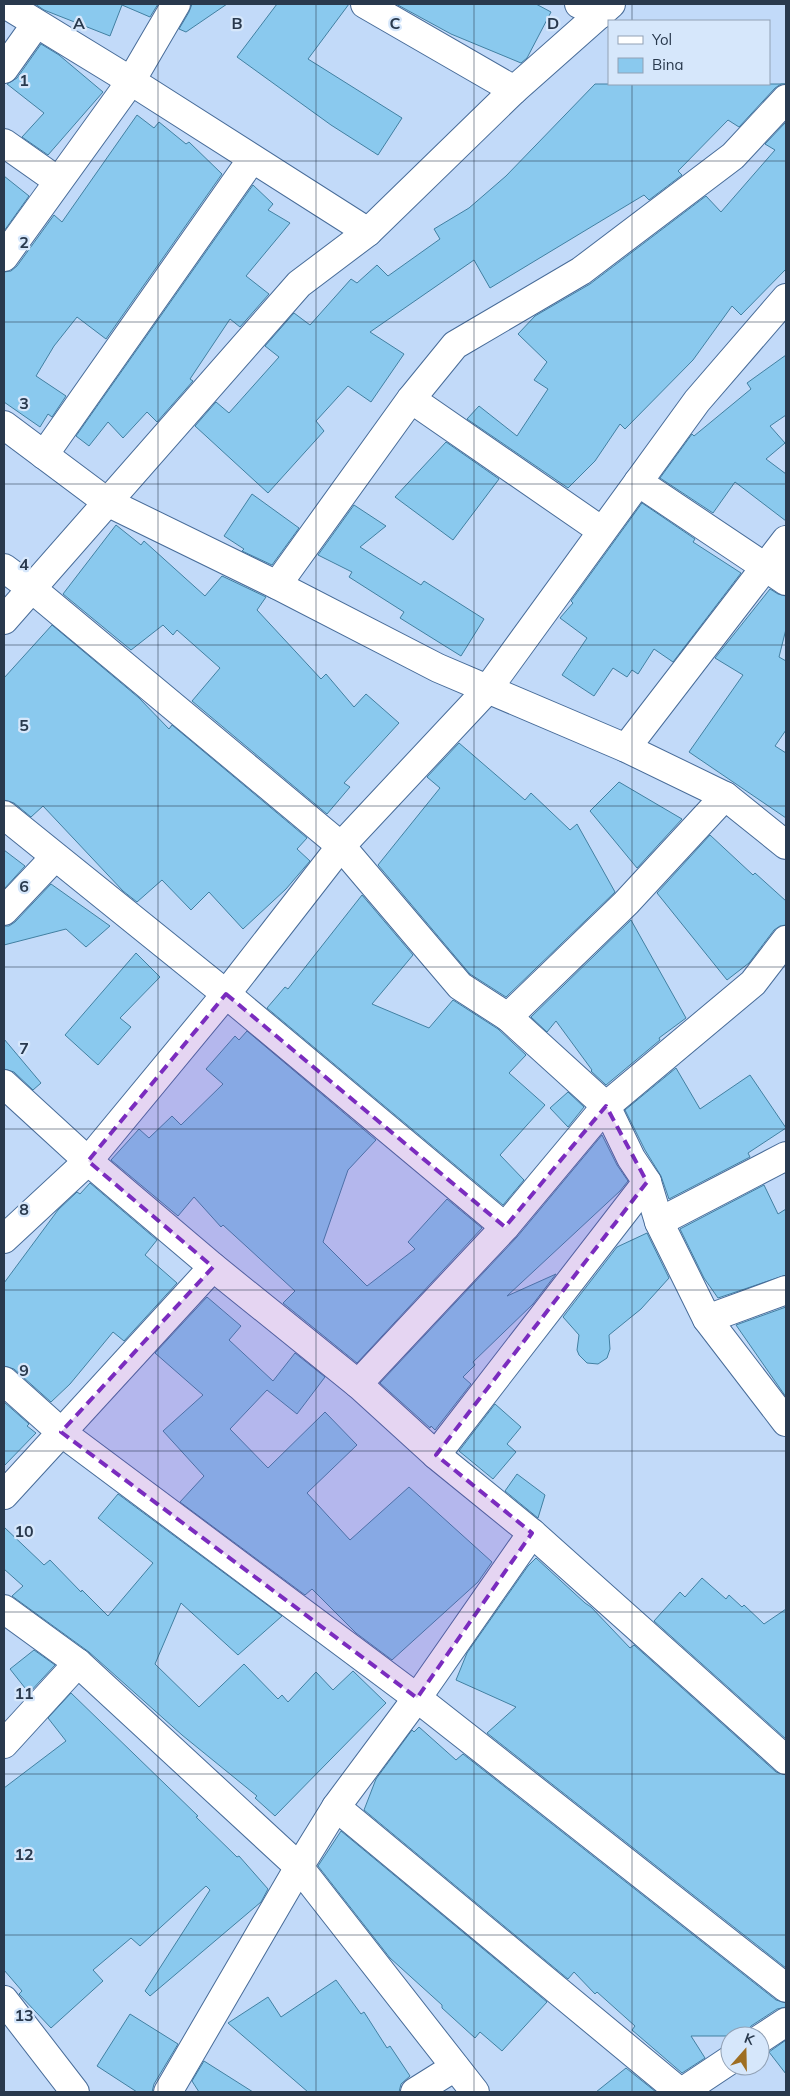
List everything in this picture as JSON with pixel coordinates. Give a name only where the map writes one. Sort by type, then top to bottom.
[{"type":"street","points":[[5,4],[368,232]]},
{"type":"street","points":[[4,257],[130,81],[176,4]]},
{"type":"street","points":[[365,4],[514,90]]},
{"type":"street","points":[[4,620],[299,284],[368,232],[597,7]]},
{"type":"street","points":[[4,69],[36,24]]},
{"type":"street","points":[[278,586],[411,399],[455,345],[588,265],[734,156],[786,99]]},
{"type":"street","points":[[4,143],[58,181]]},
{"type":"street","points":[[44,455],[252,159]]},
{"type":"street","points":[[4,1239],[88,1161],[226,994],[341,846],[487,690],[696,401],[786,298]]},
{"type":"street","points":[[411,399],[602,531]]},
{"type":"street","points":[[4,425],[107,502],[278,586],[438,668],[626,748],[725,796],[786,845]]},
{"type":"street","points":[[638,482],[776,574]]},
{"type":"street","points":[[626,748],[776,574],[786,540]]},
{"type":"street","points":[[4,568],[31,588],[341,846],[460,986],[508,1017],[606,1106],[631,1158],[647,1182],[659,1222],[708,1319],[786,1422]]},
{"type":"street","points":[[508,1017],[626,903],[725,796]]},
{"type":"street","points":[[4,815],[226,994],[505,1227]]},
{"type":"street","points":[[4,911],[55,857]]},
{"type":"street","points":[[358,1384],[505,1227],[606,1106],[753,983],[786,940]]},
{"type":"street","points":[[4,1084],[88,1161],[358,1384],[436,1455],[532,1534],[786,1760]]},
{"type":"street","points":[[659,1222],[786,1156]]},
{"type":"street","points":[[436,1455],[647,1182]]},
{"type":"street","points":[[4,1495],[213,1266]]},
{"type":"street","points":[[708,1319],[786,1290]]},
{"type":"street","points":[[4,1381],[61,1432],[417,1698],[786,1988]]},
{"type":"street","points":[[168,2092],[336,1807],[417,1698],[532,1534]]},
{"type":"street","points":[[4,1609],[78,1663],[299,1867],[475,2092]]},
{"type":"street","points":[[4,1744],[78,1663]]},
{"type":"street","points":[[336,1807],[681,2092],[720,2067]]},
{"type":"street","points":[[6,2008],[75,2092]]},
{"type":"street","points":[[770,2032],[786,2022]]},
{"type":"street","points":[[415,2092],[455,2067]]},
{"type":"highlighted area","points":[[226,994],[505,1227],[606,1106],[647,1182],[436,1455],[532,1533],[417,1698],[61,1432],[213,1267],[88,1161]]},
{"type":"building","points":[[35,4],[158,4],[150,17],[122,5],[110,36],[44,10]]},
{"type":"building","points":[[192,4],[227,4],[186,32],[179,29]]},
{"type":"building","points":[[277,4],[349,4],[308,59],[402,118],[378,155],[331,125],[237,57]]},
{"type":"building","points":[[396,4],[536,4],[551,12],[527,58],[521,63],[451,34]]},
{"type":"building","points":[[41,44],[59,55],[103,92],[48,155],[22,137],[44,113],[7,84],[17,78]]},
{"type":"building","points":[[595,84],[781,84],[739,127],[728,120],[678,171],[682,175],[649,200],[644,195],[490,288],[474,260],[370,332],[404,354],[371,402],[348,386],[316,421],[324,431],[268,493],[195,426],[216,402],[229,413],[279,357],[265,346],[294,313],[310,325],[351,279],[357,283],[377,265],[388,276],[440,239],[434,229],[469,208],[506,176]]},
{"type":"building","points":[[137,115],[154,128],[159,122],[186,144],[189,142],[222,174],[106,339],[77,317],[54,346],[36,376],[66,396],[52,417],[48,414],[40,427],[4,402],[4,272],[11,271],[17,266],[54,215],[62,222]]},
{"type":"building","points":[[786,122],[786,269],[741,315],[732,306],[693,360],[625,429],[620,424],[595,461],[568,488],[467,419],[479,406],[517,436],[548,389],[534,380],[547,362],[518,334],[535,316],[590,284],[706,196],[721,212],[775,150],[765,144]]},
{"type":"building","points":[[4,176],[29,196],[4,231]]},
{"type":"building","points":[[253,185],[273,204],[268,210],[290,223],[246,276],[269,294],[240,327],[230,319],[190,379],[193,381],[157,422],[147,412],[123,438],[108,422],[89,446],[76,436]]},
{"type":"building","points":[[786,355],[786,415],[770,426],[785,443],[766,459],[786,474],[786,521],[735,482],[713,513],[660,478],[692,434],[694,436],[751,389],[747,383]]},
{"type":"building","points":[[446,442],[499,479],[453,540],[395,497]]},
{"type":"building","points":[[252,494],[299,528],[272,565],[242,551],[244,549],[224,536]]},
{"type":"building","points":[[642,503],[695,539],[693,542],[741,573],[673,662],[654,649],[638,674],[632,670],[627,677],[613,668],[594,696],[562,675],[587,638],[560,618],[573,603],[571,601]]},
{"type":"building","points":[[354,505],[386,526],[360,547],[421,585],[424,581],[484,619],[461,656],[400,618],[404,612],[349,577],[352,572],[318,555]]},
{"type":"building","points":[[116,525],[141,545],[144,541],[205,596],[222,576],[266,597],[257,610],[321,679],[326,674],[354,707],[366,694],[399,723],[344,783],[350,787],[327,814],[192,701],[220,668],[177,630],[173,635],[163,625],[131,650],[63,594]]},
{"type":"building","points":[[770,589],[786,596],[786,629],[779,657],[786,661],[786,730],[775,746],[786,753],[786,818],[689,752],[743,675],[715,658]]},
{"type":"building","points":[[52,625],[139,698],[169,729],[172,725],[307,838],[297,849],[310,861],[286,889],[243,929],[209,892],[191,910],[162,880],[137,902],[123,891],[43,806],[31,817],[14,803],[4,800],[4,678]]},
{"type":"building","points":[[459,743],[525,800],[531,793],[570,830],[577,824],[615,892],[506,997],[470,974],[378,865],[440,788],[427,777]]},
{"type":"building","points":[[619,782],[682,819],[637,868],[590,811]]},
{"type":"building","points":[[710,835],[753,875],[755,873],[786,901],[786,925],[774,930],[749,963],[727,980],[657,893]]},
{"type":"building","points":[[4,850],[25,866],[4,889]]},
{"type":"building","points":[[51,884],[110,926],[86,947],[66,929],[4,945],[4,926],[9,926],[15,922]]},
{"type":"building","points":[[362,895],[413,955],[372,1004],[429,1028],[453,1000],[498,1029],[526,1055],[509,1073],[545,1105],[500,1155],[524,1180],[503,1205],[267,1008],[285,987],[288,989]]},
{"type":"building","points":[[631,920],[686,1018],[659,1038],[660,1040],[606,1085],[591,1071],[556,1021],[547,1032],[531,1017]]},
{"type":"building","points":[[136,953],[160,977],[120,1018],[131,1027],[98,1065],[65,1035]]},
{"type":"building","points":[[247,1031],[376,1140],[348,1170],[323,1242],[367,1286],[415,1249],[408,1242],[447,1199],[482,1228],[357,1363],[283,1303],[295,1291],[223,1225],[221,1227],[194,1197],[178,1216],[111,1160],[139,1129],[149,1138],[172,1116],[181,1125],[223,1084],[206,1069],[235,1036],[239,1040]]},
{"type":"building","points":[[4,1039],[41,1083],[33,1090],[14,1072],[4,1069]]},
{"type":"building","points":[[676,1068],[700,1109],[750,1075],[786,1128],[748,1153],[750,1157],[669,1199],[661,1176],[645,1150],[625,1110]]},
{"type":"building","points":[[568,1092],[584,1107],[568,1127],[550,1108]]},
{"type":"building","points":[[602,1135],[617,1165],[628,1181],[620,1191],[507,1296],[556,1274],[533,1304],[473,1362],[475,1365],[463,1377],[471,1384],[435,1430],[431,1426],[430,1428],[380,1383],[517,1237]]},
{"type":"building","points":[[90,1183],[157,1240],[145,1255],[177,1283],[124,1341],[113,1332],[70,1384],[51,1402],[14,1369],[4,1366],[4,1283],[58,1210],[77,1192],[80,1194]]},
{"type":"building","points":[[764,1185],[778,1214],[786,1209],[786,1275],[718,1298],[704,1278],[680,1229]]},
{"type":"building","points":[[647,1233],[669,1278],[641,1309],[609,1335],[610,1349],[607,1358],[598,1364],[587,1363],[577,1350],[579,1335],[563,1317],[617,1247]]},
{"type":"building","points":[[207,1297],[241,1326],[229,1340],[273,1381],[295,1353],[325,1377],[297,1414],[267,1390],[230,1429],[268,1468],[325,1412],[357,1445],[307,1493],[350,1540],[409,1487],[492,1562],[478,1582],[392,1660],[356,1633],[312,1589],[305,1595],[180,1502],[204,1476],[163,1431],[203,1395],[155,1353]]},
{"type":"building","points":[[786,1307],[786,1397],[736,1325]]},
{"type":"building","points":[[4,1402],[29,1424],[27,1426],[36,1433],[4,1466]]},
{"type":"building","points":[[495,1404],[521,1427],[507,1444],[516,1452],[493,1479],[459,1451]]},
{"type":"building","points":[[517,1474],[545,1495],[538,1518],[505,1491]]},
{"type":"building","points":[[118,1494],[282,1616],[238,1655],[181,1603],[155,1664],[199,1707],[244,1664],[278,1699],[282,1695],[288,1702],[316,1672],[333,1690],[353,1671],[386,1703],[275,1816],[255,1798],[257,1796],[182,1735],[89,1652],[12,1596],[23,1586],[4,1569],[4,1527],[44,1565],[50,1560],[108,1616],[153,1563],[98,1518]]},
{"type":"building","points":[[536,1558],[591,1607],[630,1648],[634,1645],[776,1772],[786,1775],[786,1968],[487,1733],[516,1707],[456,1680],[467,1653],[528,1566]]},
{"type":"building","points":[[702,1578],[726,1599],[729,1595],[742,1607],[744,1605],[764,1624],[786,1609],[786,1739],[654,1621],[680,1592],[685,1597]]},
{"type":"building","points":[[34,1650],[55,1665],[29,1693],[10,1669]]},
{"type":"building","points":[[71,1693],[198,1816],[196,1817],[237,1857],[239,1856],[268,1889],[261,1902],[150,1996],[145,1991],[210,1890],[206,1886],[140,1946],[131,1938],[93,1970],[103,1981],[51,2028],[19,1994],[22,1991],[4,1970],[4,1788],[66,1741],[48,1718]]},
{"type":"building","points":[[419,1727],[456,1760],[463,1754],[776,2000],[786,2003],[786,2007],[777,2009],[751,2026],[720,2026],[720,2036],[691,2036],[705,2058],[682,2073],[632,2030],[635,2026],[597,1992],[595,1994],[574,1972],[568,1979],[364,1810],[376,1779],[412,1730],[414,1732]]},
{"type":"building","points":[[341,1831],[547,2002],[502,2051],[480,2032],[475,2038],[390,1958],[318,1866]]},
{"type":"building","points":[[336,1980],[361,2014],[364,2012],[387,2048],[390,2046],[410,2076],[401,2084],[399,2092],[308,2092],[228,2023],[268,1997],[281,2017]]},
{"type":"building","points":[[130,2014],[178,2044],[154,2084],[152,2092],[137,2092],[97,2066]]},
{"type":"building","points":[[786,2040],[786,2074],[770,2053],[770,2051]]},
{"type":"building","points":[[204,2061],[253,2092],[199,2092],[192,2081]]},
{"type":"building","points":[[626,2068],[656,2092],[596,2092]]}]
